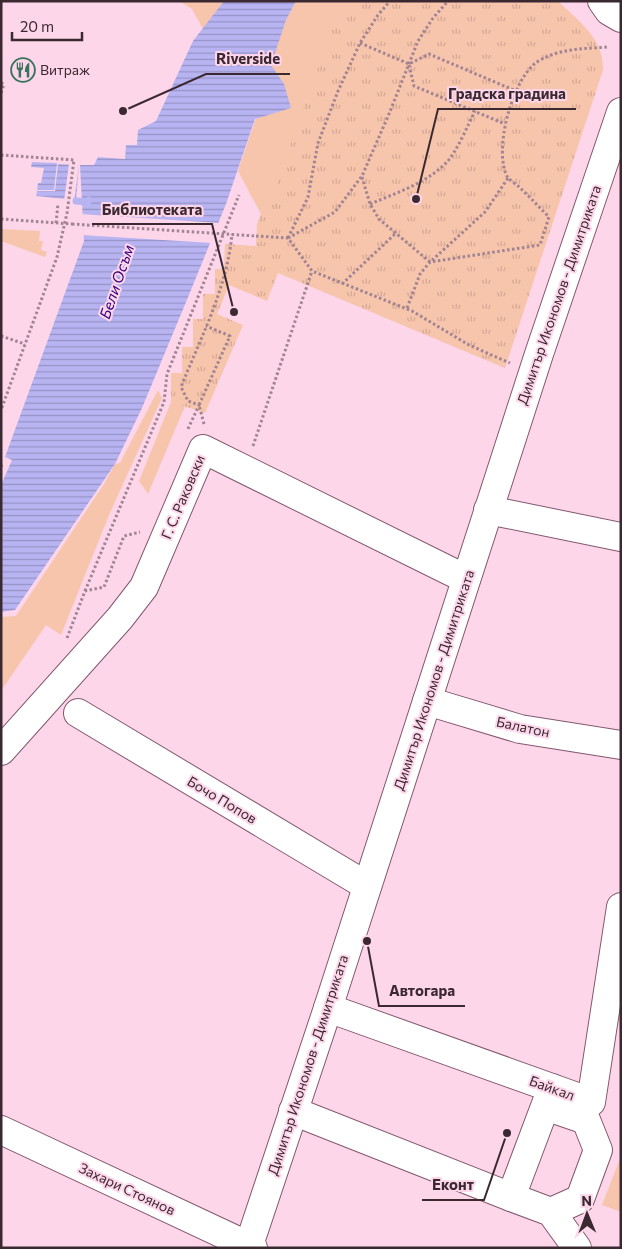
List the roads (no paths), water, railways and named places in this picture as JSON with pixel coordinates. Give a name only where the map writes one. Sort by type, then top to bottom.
[{"type":"street","name":"Димитър Икономов - Димитриката","points":[[250,1247],[488,510],[621,112]]},
{"type":"street","name":"Г. С. Раковски","points":[[1,751],[120,618],[144,588],[203,449],[466,579]]},
{"type":"street","points":[[488,510],[621,537]]},
{"type":"street","name":"Балатон","points":[[427,701],[520,729],[621,745]]},
{"type":"street","name":"Бочо Попов","points":[[78,713],[367,886]]},
{"type":"street","name":"Байкал","points":[[328,1008],[548,1097],[591,1102],[621,907]]},
{"type":"street","points":[[511,1197],[548,1097],[586,1120],[598,1150],[580,1199],[551,1212]]},
{"type":"street","points":[[293,1111],[551,1212],[577,1248]]},
{"type":"street","name":"Захари Стоянов","points":[[1,1130],[250,1247]]},
{"type":"water","name":"Бели Осъм","points":[[224,1],[296,1],[286,20],[271,65],[284,84],[291,108],[255,119],[226,204],[142,408],[115,464],[15,610],[1,612],[1,485],[12,460],[5,457],[84,241],[80,165],[94,165],[98,157],[125,159],[126,145],[137,145],[138,130],[156,121],[193,41]]},
{"type":"water","points":[[32,162],[57,163],[54,190],[37,190],[38,183],[41,183],[44,168],[31,167]]},
{"type":"water","points":[[58,164],[79,165],[76,200],[36,196],[37,191],[55,191]]},
{"type":"waterway","points":[[76,201],[88,202],[89,200]]},
{"type":"place","name":"Витраж","points":[[23,70]]},
{"type":"place","name":"Riverside","points":[[123,111]]},
{"type":"place","name":"Градска градина","points":[[416,199]]},
{"type":"place","name":"Библиотеката","points":[[234,312]]},
{"type":"place","name":"Автогара","points":[[367,941]]},
{"type":"place","name":"Еконт","points":[[507,1133]]}]
